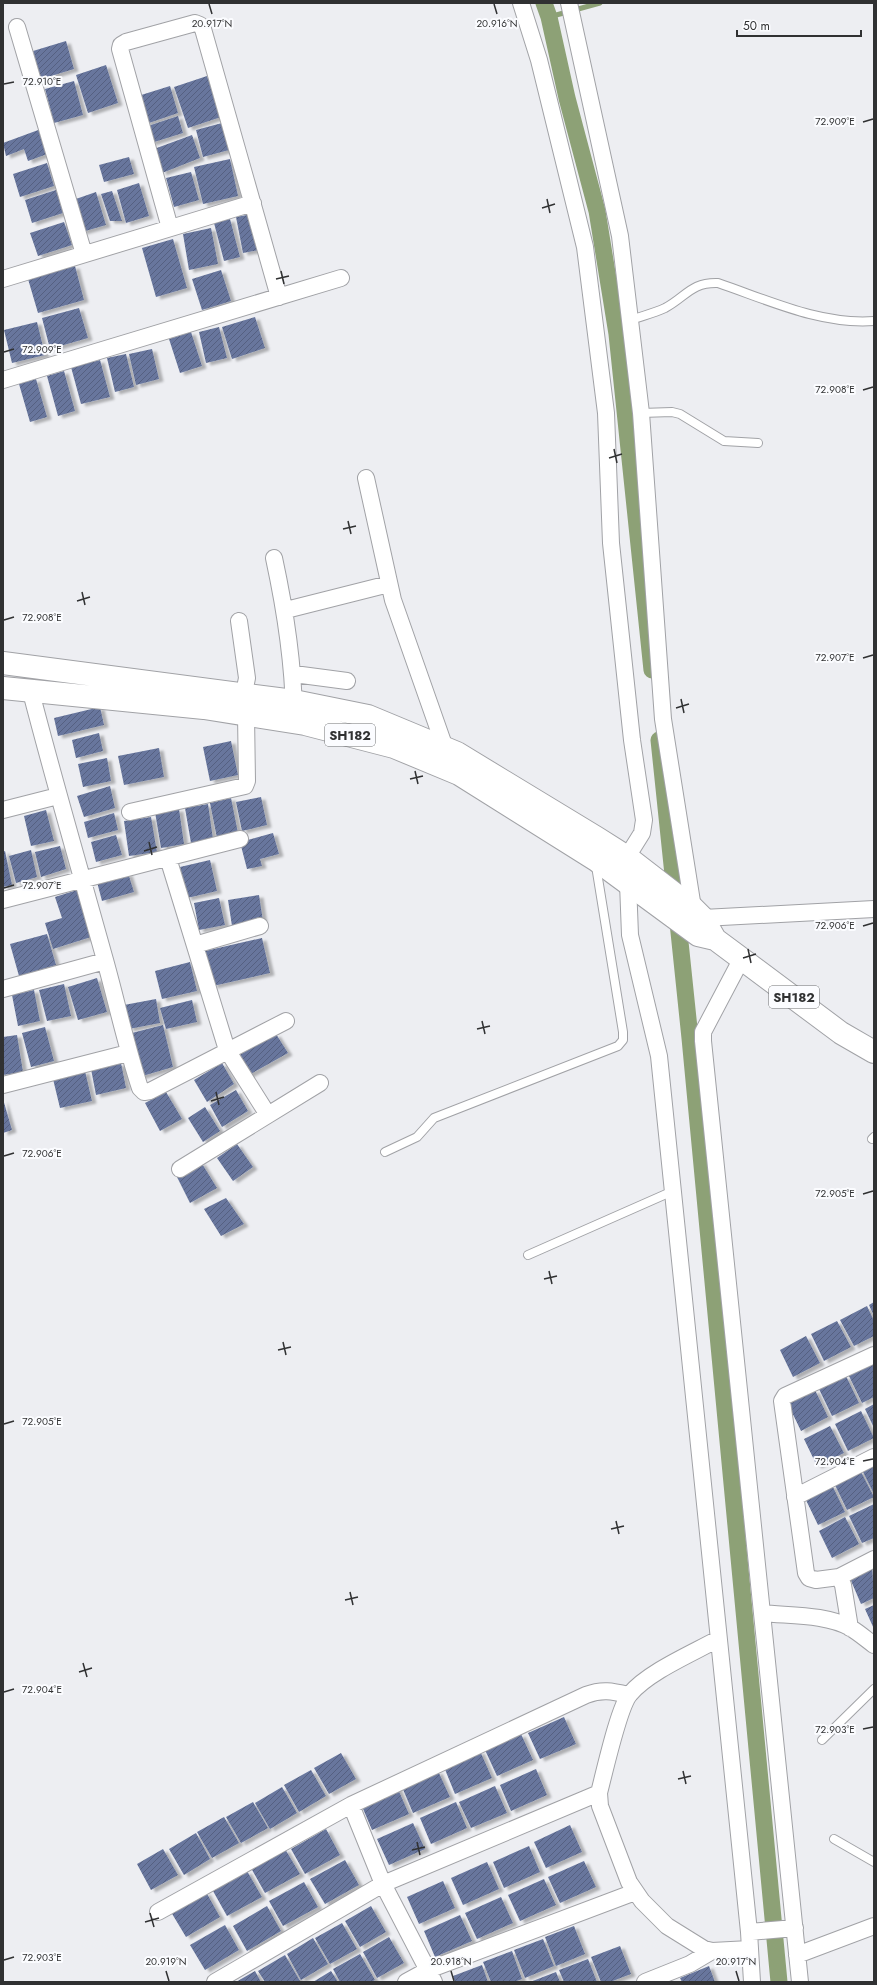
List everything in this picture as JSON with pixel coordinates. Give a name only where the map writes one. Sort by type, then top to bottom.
[{"type":"main road","name":"SH182","points":[[3,663],[244,694],[294,711]]},
{"type":"main road","name":"SH182","points":[[3,688],[31,692],[204,708],[246,715],[294,711],[368,716],[596,860],[654,904],[692,913]]},
{"type":"main road","name":"SH182","points":[[416,746],[445,748],[597,838],[627,858],[692,913],[715,939],[841,1033],[874,1052]]},
{"type":"street","points":[[521,3],[539,60],[586,247],[606,413],[611,543],[632,740],[644,820],[642,833],[627,858],[632,948],[660,1056],[718,1639],[753,1931],[750,1949],[752,1982]]},
{"type":"street","points":[[569,3],[620,236],[632,320],[641,413],[663,719],[692,913],[874,910]]},
{"type":"street","points":[[170,228],[120,49],[121,45],[126,42],[195,23],[200,25],[203,29],[279,297]]},
{"type":"street","points":[[17,27],[84,254]]},
{"type":"street","points":[[3,279],[252,203]]},
{"type":"street","points":[[3,380],[341,278]]},
{"type":"street","points":[[366,478],[389,584],[399,618],[445,748]]},
{"type":"street","points":[[274,558],[286,610],[294,674],[294,711]]},
{"type":"street","points":[[286,610],[389,584]]},
{"type":"street","points":[[239,621],[247,678],[244,694]]},
{"type":"street","points":[[294,674],[348,681]]},
{"type":"street","points":[[31,692],[58,796],[105,961],[128,1053],[140,1088],[144,1092],[150,1091],[227,1050],[286,1021]]},
{"type":"street","points":[[130,812],[245,786],[248,781],[246,715]]},
{"type":"street","points":[[3,810],[58,796]]},
{"type":"street","points":[[3,900],[240,839]]},
{"type":"street","points":[[168,858],[227,1050],[268,1114]]},
{"type":"street","points":[[195,945],[260,926]]},
{"type":"street","points":[[742,958],[703,1032],[703,1041],[762,1613],[790,1929],[797,1955],[800,1982]]},
{"type":"street","points":[[3,990],[105,961]]},
{"type":"street","points":[[3,1086],[128,1053]]},
{"type":"street","points":[[180,1169],[320,1083]]},
{"type":"street","points":[[874,1355],[786,1396],[782,1401],[806,1573],[809,1578],[816,1580],[839,1577],[874,1559]]},
{"type":"street","points":[[795,1497],[874,1457]]},
{"type":"street","points":[[839,1577],[844,1585],[850,1628]]},
{"type":"street","points":[[762,1613],[823,1619],[850,1628],[874,1644]]},
{"type":"street","points":[[712,1952],[704,1949],[667,1926],[635,1892],[629,1882],[600,1806],[599,1793],[622,1710],[628,1695],[639,1684],[718,1639]]},
{"type":"street","points":[[158,1912],[351,1806],[586,1696],[597,1691],[609,1690],[628,1695]]},
{"type":"street","points":[[215,1982],[383,1884],[599,1793]]},
{"type":"street","points":[[351,1806],[383,1884],[431,1976]]},
{"type":"street","points":[[406,1982],[431,1976],[635,1892]]},
{"type":"street","points":[[797,1955],[874,1926]]},
{"type":"street","points":[[753,1931],[790,1929]]},
{"type":"street","points":[[645,1982],[690,1964],[712,1952],[750,1949]]},
{"type":"lane","points":[[632,320],[666,307],[696,286],[708,283],[718,283],[821,317],[840,321],[874,321]]},
{"type":"lane","points":[[641,413],[672,412],[680,414],[724,441],[758,443]]},
{"type":"lane","points":[[385,1152],[417,1137],[434,1118],[618,1046],[623,1040],[596,860]]},
{"type":"lane","points":[[528,1255],[673,1191]]},
{"type":"lane","points":[[822,1740],[874,1689]]},
{"type":"lane","points":[[834,1838],[874,1862]]},
{"type":"building","points":[[66,41],[74,69],[41,79],[33,51]]},
{"type":"building","points":[[106,65],[118,103],[88,113],[76,75]]},
{"type":"building","points":[[207,76],[221,117],[188,128],[174,87]]},
{"type":"building","points":[[74,81],[83,115],[54,123],[45,89]]},
{"type":"building","points":[[170,86],[178,113],[146,124],[138,96]]},
{"type":"building","points":[[178,116],[183,133],[151,143],[145,127]]},
{"type":"building","points":[[222,123],[229,150],[203,157],[196,130]]},
{"type":"building","points":[[41,129],[50,153],[28,161],[24,149],[6,156],[3,143]]},
{"type":"building","points":[[192,135],[200,158],[162,173],[154,149]]},
{"type":"building","points":[[129,157],[134,174],[104,182],[99,165]]},
{"type":"building","points":[[230,159],[238,196],[203,204],[194,167]]},
{"type":"building","points":[[47,163],[54,186],[20,197],[13,174]]},
{"type":"building","points":[[191,172],[199,200],[174,207],[166,178]]},
{"type":"building","points":[[139,183],[149,216],[126,223],[117,190]]},
{"type":"building","points":[[56,190],[63,213],[32,223],[25,200]]},
{"type":"building","points":[[112,191],[122,221],[110,221],[101,194]]},
{"type":"building","points":[[96,192],[106,225],[82,232],[73,200]]},
{"type":"building","points":[[252,214],[259,250],[243,253],[236,217]]},
{"type":"building","points":[[230,219],[240,257],[224,261],[214,223]]},
{"type":"building","points":[[64,222],[72,245],[38,256],[30,233]]},
{"type":"building","points":[[211,228],[218,264],[189,270],[183,234]]},
{"type":"building","points":[[173,239],[187,288],[156,297],[142,248]]},
{"type":"building","points":[[75,266],[84,300],[38,313],[28,279]]},
{"type":"building","points":[[221,270],[231,301],[202,310],[192,279]]},
{"type":"building","points":[[79,308],[88,338],[50,349],[42,318]]},
{"type":"building","points":[[255,317],[265,348],[232,359],[222,327]]},
{"type":"building","points":[[37,322],[45,355],[12,363],[4,330]]},
{"type":"building","points":[[219,327],[227,358],[206,363],[199,332]]},
{"type":"building","points":[[191,332],[202,366],[180,373],[169,339]]},
{"type":"building","points":[[152,349],[159,379],[136,385],[129,354]]},
{"type":"building","points":[[126,354],[134,387],[115,392],[107,358]]},
{"type":"building","points":[[100,360],[110,397],[81,404],[71,367]]},
{"type":"building","points":[[64,371],[75,411],[58,416],[47,376]]},
{"type":"building","points":[[36,379],[47,417],[30,422],[19,384]]},
{"type":"building","points":[[100,707],[104,725],[58,736],[54,718]]},
{"type":"building","points":[[99,733],[103,751],[76,758],[72,740]]},
{"type":"building","points":[[231,741],[238,775],[210,781],[203,747]]},
{"type":"building","points":[[159,748],[164,777],[124,785],[118,756]]},
{"type":"building","points":[[107,758],[111,781],[83,787],[78,764]]},
{"type":"building","points":[[110,786],[115,808],[84,817],[77,796]]},
{"type":"building","points":[[261,797],[267,825],[242,831],[236,802]]},
{"type":"building","points":[[231,798],[238,833],[217,838],[210,803]]},
{"type":"building","points":[[208,804],[213,839],[191,843],[185,808]]},
{"type":"building","points":[[179,809],[184,844],[161,848],[155,812]]},
{"type":"building","points":[[46,810],[54,841],[31,846],[24,816]]},
{"type":"building","points":[[114,813],[118,830],[88,838],[84,822]]},
{"type":"building","points":[[151,817],[157,852],[129,856],[124,821]]},
{"type":"building","points":[[273,833],[279,854],[260,859],[262,866],[247,869],[240,842]]},
{"type":"building","points":[[116,835],[122,855],[96,862],[91,842]]},
{"type":"building","points":[[60,846],[66,869],[41,877],[35,852]]},
{"type":"building","points":[[31,850],[37,877],[16,883],[9,856]]},
{"type":"building","points":[[5,851],[12,885],[3,887],[3,852]]},
{"type":"building","points":[[210,860],[217,891],[187,898],[180,867]]},
{"type":"building","points":[[128,873],[134,892],[102,901],[97,882]]},
{"type":"building","points":[[77,890],[91,937],[53,949],[45,923],[62,918],[55,897]]},
{"type":"building","points":[[259,895],[263,921],[232,926],[228,900]]},
{"type":"building","points":[[219,898],[225,925],[199,930],[194,903]]},
{"type":"building","points":[[47,934],[56,965],[19,976],[10,944]]},
{"type":"building","points":[[262,938],[270,973],[213,986],[205,951]]},
{"type":"building","points":[[190,962],[197,991],[162,999],[155,971]]},
{"type":"building","points":[[97,978],[107,1012],[78,1020],[68,987]]},
{"type":"building","points":[[64,984],[71,1016],[47,1021],[39,990]]},
{"type":"building","points":[[34,990],[40,1021],[18,1026],[12,995]]},
{"type":"building","points":[[156,999],[160,1023],[129,1029],[124,1005]]},
{"type":"building","points":[[192,1000],[197,1022],[166,1029],[160,1008]]},
{"type":"building","points":[[163,1025],[173,1067],[139,1077],[128,1034]]},
{"type":"building","points":[[45,1027],[54,1061],[31,1067],[22,1033]]},
{"type":"building","points":[[276,1034],[288,1053],[247,1076],[236,1057]]},
{"type":"building","points":[[17,1035],[23,1072],[3,1075],[3,1037]]},
{"type":"building","points":[[121,1063],[126,1088],[96,1095],[91,1069]]},
{"type":"building","points":[[222,1063],[234,1084],[207,1102],[194,1080]]},
{"type":"building","points":[[85,1071],[92,1101],[60,1108],[53,1079]]},
{"type":"building","points":[[236,1090],[248,1111],[222,1127],[210,1105]]},
{"type":"building","points":[[166,1092],[182,1119],[160,1131],[145,1103]]},
{"type":"building","points":[[3,1099],[12,1130],[3,1133]]},
{"type":"building","points":[[205,1107],[220,1131],[203,1142],[188,1118]]},
{"type":"building","points":[[237,1144],[253,1167],[233,1181],[217,1158]]},
{"type":"building","points":[[201,1162],[217,1188],[190,1203],[176,1175]]},
{"type":"building","points":[[226,1198],[244,1224],[221,1236],[204,1209]]},
{"type":"building","points":[[874,1302],[874,1316],[869,1305]]},
{"type":"building","points":[[867,1306],[874,1321],[874,1336],[854,1346],[840,1320]]},
{"type":"building","points":[[837,1321],[851,1347],[824,1361],[811,1334]]},
{"type":"building","points":[[806,1336],[820,1363],[793,1377],[780,1350]]},
{"type":"building","points":[[874,1363],[874,1397],[862,1403],[849,1376]]},
{"type":"building","points":[[846,1376],[859,1403],[832,1416],[819,1389]]},
{"type":"building","points":[[815,1390],[828,1417],[801,1431],[788,1404]]},
{"type":"building","points":[[874,1404],[874,1428],[865,1409]]},
{"type":"building","points":[[861,1411],[874,1438],[848,1451],[835,1424]]},
{"type":"building","points":[[830,1426],[844,1453],[817,1466],[804,1439]]},
{"type":"building","points":[[874,1464],[874,1494],[862,1470]]},
{"type":"building","points":[[860,1470],[874,1497],[847,1510],[834,1483]]},
{"type":"building","points":[[832,1485],[845,1512],[818,1525],[805,1498]]},
{"type":"building","points":[[874,1504],[874,1538],[862,1543],[849,1516]]},
{"type":"building","points":[[845,1517],[859,1544],[832,1558],[819,1531]]},
{"type":"building","points":[[872,1565],[874,1598],[861,1604],[849,1576]]},
{"type":"building","points":[[874,1605],[874,1629],[865,1609]]},
{"type":"building","points":[[564,1717],[576,1744],[540,1759],[528,1733]]},
{"type":"building","points":[[521,1734],[533,1760],[497,1776],[485,1750]]},
{"type":"building","points":[[480,1751],[492,1778],[455,1794],[444,1767]]},
{"type":"building","points":[[341,1753],[356,1779],[329,1794],[314,1768]]},
{"type":"building","points":[[536,1769],[547,1795],[511,1811],[500,1785]]},
{"type":"building","points":[[311,1770],[326,1796],[299,1812],[284,1785]]},
{"type":"building","points":[[438,1771],[450,1797],[413,1813],[402,1787]]},
{"type":"building","points":[[495,1786],[507,1813],[471,1828],[459,1802]]},
{"type":"building","points":[[282,1787],[297,1813],[270,1829],[255,1803]]},
{"type":"building","points":[[397,1787],[409,1814],[372,1830],[361,1804]]},
{"type":"building","points":[[253,1802],[268,1828],[241,1843],[226,1817]]},
{"type":"building","points":[[456,1802],[467,1828],[431,1844],[420,1818]]},
{"type":"building","points":[[224,1817],[239,1843],[212,1858],[197,1832]]},
{"type":"building","points":[[413,1823],[425,1849],[389,1865],[377,1839]]},
{"type":"building","points":[[570,1825],[582,1852],[546,1868],[534,1842]]},
{"type":"building","points":[[326,1829],[340,1855],[305,1874],[291,1849]]},
{"type":"building","points":[[196,1833],[210,1859],[184,1875],[169,1849]]},
{"type":"building","points":[[529,1846],[540,1872],[504,1888],[493,1862]]},
{"type":"building","points":[[163,1849],[178,1875],[151,1890],[137,1864]]},
{"type":"building","points":[[285,1849],[300,1874],[265,1893],[251,1868]]},
{"type":"building","points":[[345,1860],[359,1885],[325,1904],[310,1879]]},
{"type":"building","points":[[584,1861],[596,1887],[560,1903],[548,1877]]},
{"type":"building","points":[[487,1862],[499,1889],[463,1905],[451,1878]]},
{"type":"building","points":[[247,1871],[262,1897],[227,1916],[213,1891]]},
{"type":"building","points":[[544,1879],[556,1905],[520,1921],[508,1895]]},
{"type":"building","points":[[443,1881],[455,1908],[419,1924],[407,1897]]},
{"type":"building","points":[[304,1882],[318,1907],[283,1926],[269,1901]]},
{"type":"building","points":[[206,1892],[220,1917],[186,1937],[171,1912]]},
{"type":"building","points":[[501,1897],[513,1923],[477,1939],[465,1913]]},
{"type":"building","points":[[267,1906],[281,1931],[247,1951],[233,1926]]},
{"type":"building","points":[[371,1906],[386,1932],[360,1947],[345,1921]]},
{"type":"building","points":[[460,1915],[472,1941],[435,1957],[424,1931]]},
{"type":"building","points":[[342,1923],[357,1949],[330,1964],[315,1938]]},
{"type":"building","points":[[225,1925],[239,1950],[205,1970],[190,1945]]},
{"type":"building","points":[[574,1926],[585,1954],[556,1966],[545,1937]]},
{"type":"building","points":[[389,1937],[404,1963],[377,1978],[363,1952]]},
{"type":"building","points":[[313,1938],[328,1964],[301,1980],[287,1954]]},
{"type":"building","points":[[543,1939],[554,1966],[525,1978],[514,1950]]},
{"type":"building","points":[[620,1946],[631,1974],[610,1982],[601,1982],[591,1957]]},
{"type":"building","points":[[512,1951],[522,1979],[514,1982],[491,1982],[483,1962]]},
{"type":"building","points":[[360,1954],[375,1980],[371,1982],[340,1982],[333,1969]]},
{"type":"building","points":[[285,1955],[300,1981],[265,1982],[258,1971]]},
{"type":"building","points":[[588,1959],[597,1982],[564,1982],[559,1970]]},
{"type":"building","points":[[482,1965],[488,1982],[455,1982],[453,1976]]},
{"type":"building","points":[[709,1966],[715,1982],[682,1982],[680,1978]]},
{"type":"building","points":[[255,1971],[261,1982],[236,1982]]},
{"type":"building","points":[[331,1971],[338,1982],[313,1982]]},
{"type":"building","points":[[556,1972],[560,1982],[530,1982]]},
{"type":"waterway","points":[[544,3],[549,17],[567,98],[597,211],[617,334],[652,670]]},
{"type":"waterway","points":[[549,17],[600,3]]},
{"type":"waterway","points":[[659,740],[690,1038],[779,1982]]}]
